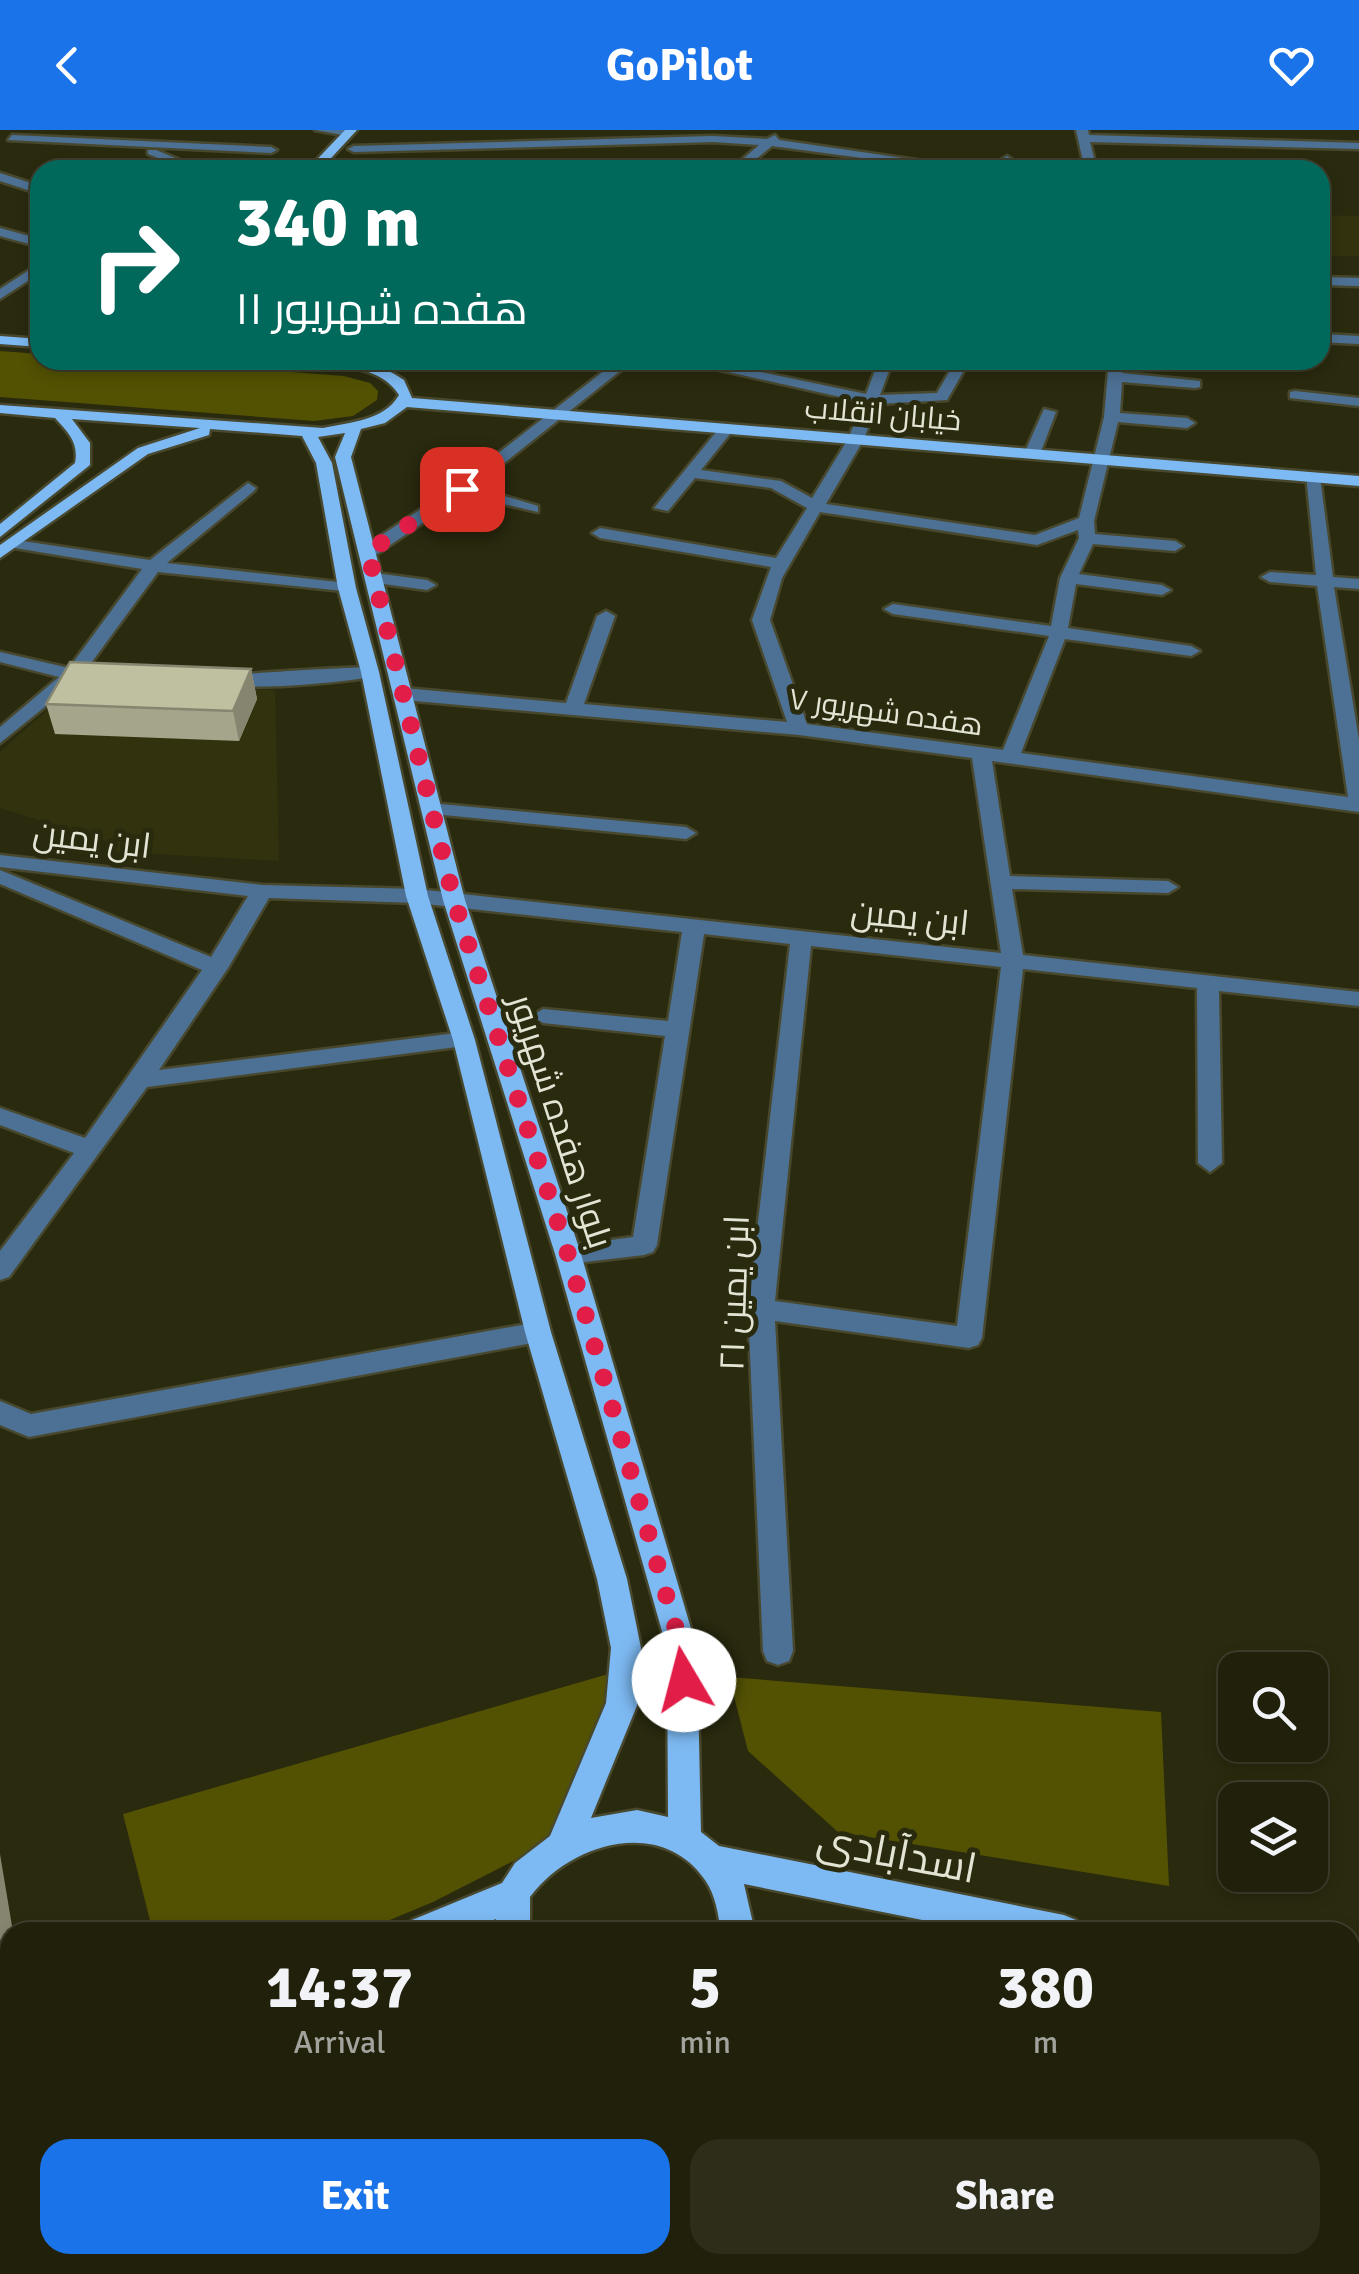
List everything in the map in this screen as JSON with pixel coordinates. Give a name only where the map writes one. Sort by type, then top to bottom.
[{"type":"main road","points":[[350,153],[373,130]]},
{"type":"main road","points":[[323,160],[350,132]]},
{"type":"main road","points":[[0,340],[30,342]]},
{"type":"main road","points":[[0,409],[308,432],[354,428],[391,415],[404,402],[404,388],[381,371],[372,370]]},
{"type":"main road","name":"خیابان انقلاب","points":[[404,402],[1359,481]]},
{"type":"main road","points":[[0,532],[82,465],[84,442],[60,414]]},
{"type":"main road","points":[[8,548],[143,451],[175,438],[227,426]]},
{"type":"main road","name":"بلوار هفده شهریور","points":[[354,428],[344,457],[454,900],[568,1254],[682,1650],[698,1850]]},
{"type":"main road","name":"بلوار هفده شهریور","points":[[308,432],[324,463],[346,588],[370,672],[417,896],[464,1040],[538,1332],[612,1580],[626,1648],[622,1703],[564,1842]]},
{"type":"main road","name":"اسدآبادی","points":[[564,1842],[593,1829],[625,1824],[656,1828],[698,1850],[1019,1922]]},
{"type":"main road","points":[[513,1922],[514,1895],[523,1880],[564,1842]]},
{"type":"main road","points":[[698,1850],[728,1887],[737,1922]]},
{"type":"main road","points":[[448,1922],[514,1895]]},
{"type":"street","points":[[321,130],[350,132]]},
{"type":"street","points":[[556,151],[575,130]]},
{"type":"street","points":[[747,160],[788,130]]},
{"type":"street","points":[[1088,160],[1083,134],[1357,146],[1352,130]]},
{"type":"street","points":[[0,151],[15,134],[271,150]]},
{"type":"street","points":[[350,153],[556,151],[713,139],[768,142],[896,160]]},
{"type":"street","points":[[128,143],[172,160]]},
{"type":"street","points":[[0,178],[30,187]]},
{"type":"street","points":[[0,232],[30,240]]},
{"type":"street","points":[[0,295],[30,274]]},
{"type":"street","points":[[1330,281],[1359,282]]},
{"type":"street","points":[[1330,339],[1359,340]]},
{"type":"street","points":[[368,552],[462,489],[614,370]]},
{"type":"street","points":[[730,370],[873,400],[942,398],[957,370]]},
{"type":"street","points":[[799,730],[761,620],[772,578],[856,439],[883,370]]},
{"type":"street","points":[[1009,759],[1058,634],[1068,578],[1087,529],[1112,418],[1115,370]]},
{"type":"street","points":[[1125,370],[1194,384]]},
{"type":"street","points":[[1295,395],[1359,402]]},
{"type":"street","points":[[1032,454],[1049,412]]},
{"type":"street","points":[[1112,418],[1187,423]]},
{"type":"street","points":[[662,508],[726,428]]},
{"type":"street","points":[[692,473],[775,484],[816,507],[1037,540],[1087,529],[1175,546]]},
{"type":"street","points":[[1312,477],[1323,581],[1359,805]]},
{"type":"street","points":[[0,737],[73,675],[152,566],[248,488]]},
{"type":"street","points":[[462,489],[532,509]]},
{"type":"street","points":[[600,533],[781,564]]},
{"type":"street","points":[[8,548],[346,588]]},
{"type":"street","points":[[1270,577],[1359,584]]},
{"type":"street","points":[[375,578],[427,586]]},
{"type":"street","points":[[1068,578],[1162,590]]},
{"type":"street","points":[[892,610],[1191,651]]},
{"type":"street","points":[[573,709],[606,616]]},
{"type":"street","points":[[0,657],[73,675],[110,676]]},
{"type":"street","points":[[204,679],[261,681],[370,672]]},
{"type":"street","name":"هفده شهریور ۷","points":[[404,694],[799,730],[1359,805]]},
{"type":"street","points":[[760,1310],[969,1338],[1013,961],[981,755]]},
{"type":"street","points":[[430,809],[686,832]]},
{"type":"street","name":"ابن یمین","points":[[0,861],[262,891],[417,896],[1359,999]]},
{"type":"street","points":[[0,876],[217,968]]},
{"type":"street","points":[[998,882],[1168,887]]},
{"type":"street","points":[[0,1270],[142,1080],[217,968],[262,891]]},
{"type":"street","points":[[568,1254],[644,1245],[694,926]]},
{"type":"street","name":"ابن یمین ۲۱","points":[[778,1652],[760,1310],[801,938]]},
{"type":"street","points":[[1208,983],[1210,1163]]},
{"type":"street","points":[[544,1016],[677,1030]]},
{"type":"street","points":[[142,1080],[464,1040]]},
{"type":"street","points":[[0,1116],[92,1150]]},
{"type":"street","points":[[0,1412],[29,1426],[538,1332]]},
{"type":"shaded area","points":[[1330,215],[1359,216],[1359,256],[1330,256]]},
{"type":"shaded area","points":[[0,351],[30,353],[30,370],[263,370],[344,376],[370,383],[378,391],[377,400],[353,416],[314,421],[0,397]]},
{"type":"shaded area","points":[[77,683],[275,690],[279,861],[103,851],[110,842],[0,808],[0,752]]},
{"type":"shaded area","points":[[612,1673],[603,1743],[543,1846],[385,1922],[150,1922],[123,1814]]},
{"type":"shaded area","points":[[729,1677],[1161,1712],[1169,1886],[838,1832],[748,1751]]},
{"type":"building","points":[[70,662],[251,669],[233,711],[46,704]]},
{"type":"route","points":[[462,489],[368,552],[454,900],[568,1254],[682,1650],[684,1680]]}]
